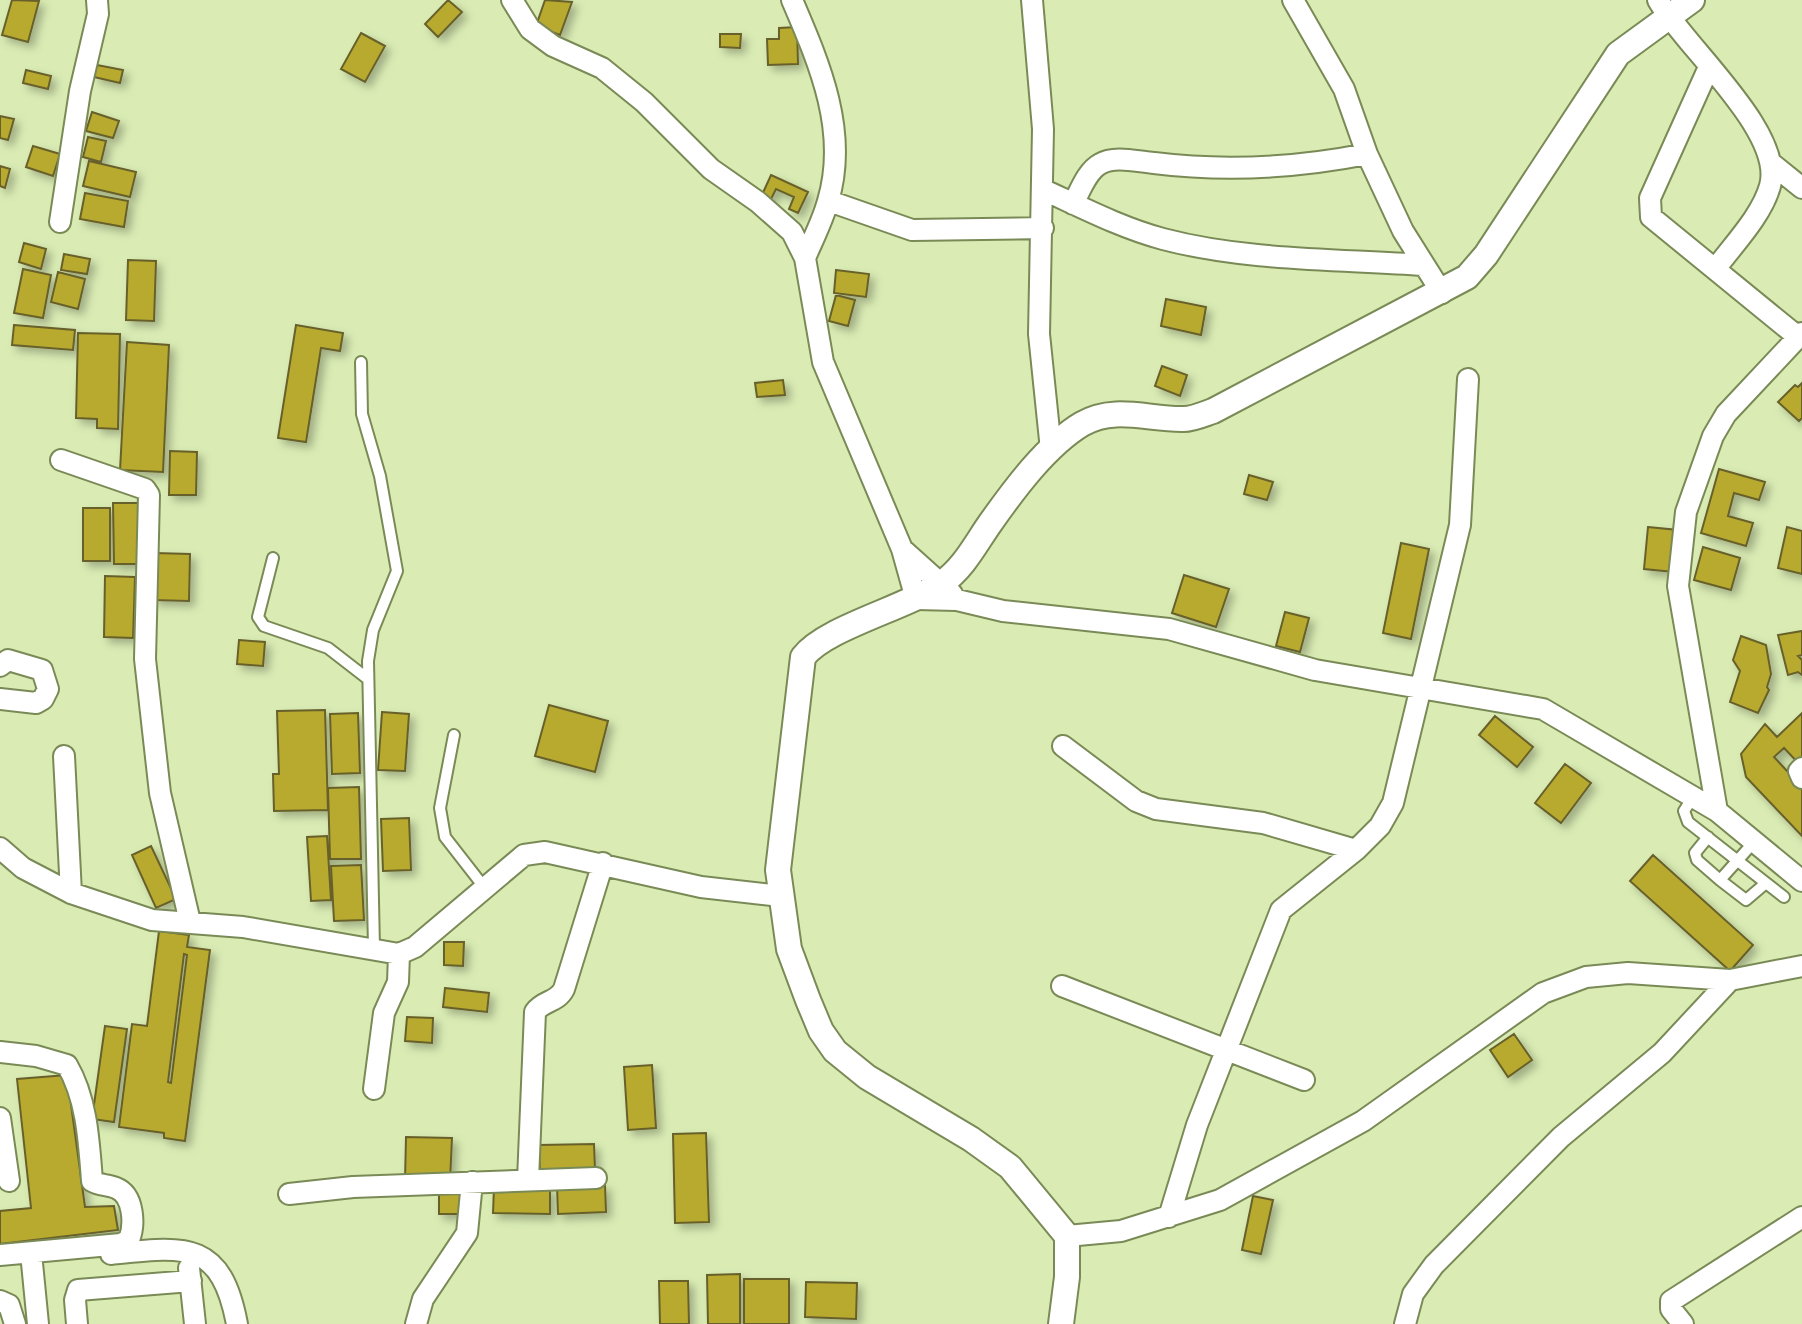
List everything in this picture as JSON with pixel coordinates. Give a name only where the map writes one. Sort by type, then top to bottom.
[{"type":"street","points":[[60,222],[80,91],[98,14],[97,0]]},
{"type":"street","points":[[512,0],[530,29],[553,46],[602,68],[644,102],[711,169],[758,202],[792,232],[805,258],[823,362],[902,549],[916,599]]},
{"type":"street","points":[[792,0],[824,76],[833,120],[835,166],[829,201],[805,258]]},
{"type":"street","points":[[1032,0],[1042,96],[1044,190],[1039,334],[1051,450]]},
{"type":"street","points":[[1293,0],[1344,89],[1367,154],[1403,231],[1442,293]]},
{"type":"street","points":[[950,592],[957,571],[992,519],[1051,450],[1082,424],[1106,415],[1130,413],[1186,420],[1213,411],[1442,293],[1467,277],[1486,255],[1618,54],[1663,9],[1692,0]]},
{"type":"street","points":[[1663,9],[1763,141],[1771,163],[1771,185],[1762,205],[1716,268]]},
{"type":"street","points":[[1709,67],[1649,208],[1656,223],[1800,335],[1726,414],[1713,436],[1686,512],[1678,586],[1717,811]]},
{"type":"street","points":[[1073,204],[1089,175],[1101,163],[1124,160],[1206,168],[1262,168],[1311,165],[1367,154]]},
{"type":"street","points":[[1771,163],[1802,188]]},
{"type":"street","points":[[1044,190],[1162,238],[1216,250],[1424,265]]},
{"type":"street","points":[[829,201],[912,230],[1043,228]]},
{"type":"street","points":[[1169,1217],[1197,1125],[1267,937],[1281,910],[1356,850],[1380,826],[1393,803],[1460,525],[1468,379]]},
{"type":"street","points":[[61,460],[145,489],[149,495],[146,675],[160,793],[190,922]]},
{"type":"street","points":[[902,549],[950,592],[1003,611],[1169,629],[1315,670],[1543,709],[1717,811],[1756,840],[1802,881]]},
{"type":"street","points":[[950,592],[916,599],[816,644],[803,657],[779,844],[778,870],[789,949],[821,1031],[835,1051],[867,1077],[971,1139],[1010,1167],[1067,1236],[1067,1277],[1061,1324]]},
{"type":"street","points":[[0,666],[8,660],[42,670],[48,689],[43,699],[36,703],[0,699]]},
{"type":"street","points":[[1063,746],[1136,801],[1156,809],[1263,823],[1356,850]]},
{"type":"street","points":[[64,756],[71,893]]},
{"type":"street","points":[[1802,768],[1799,771],[1802,778]]},
{"type":"street","points":[[0,848],[23,868],[71,893],[152,920],[190,922],[399,954],[415,947],[524,855],[545,852],[701,887],[781,896]]},
{"type":"street","points":[[528,1180],[535,1012],[539,1006],[560,997],[564,989],[603,863]]},
{"type":"street","points":[[374,1089],[384,1013],[398,982],[399,954]]},
{"type":"street","points":[[1067,1236],[1121,1231],[1220,1200],[1363,1121],[1543,993],[1586,977],[1628,973],[1730,980],[1802,966]]},
{"type":"street","points":[[1405,1324],[1413,1294],[1434,1265],[1561,1137],[1662,1053],[1730,980]]},
{"type":"street","points":[[1062,986],[1304,1080]]},
{"type":"street","points":[[0,1052],[36,1056],[67,1065],[76,1080],[85,1115],[92,1181],[115,1187],[126,1196],[131,1204],[132,1233],[129,1240],[121,1244],[0,1255]]},
{"type":"street","points":[[0,1118],[3,1157],[9,1181]]},
{"type":"street","points":[[289,1194],[353,1187],[596,1178]]},
{"type":"street","points":[[416,1324],[423,1299],[467,1233],[472,1182]]},
{"type":"street","points":[[1683,1324],[1671,1309],[1671,1301],[1802,1217]]},
{"type":"street","points":[[0,1267],[150,1250],[200,1255],[220,1270],[231,1293],[237,1324]]},
{"type":"street","points":[[187,1252],[195,1324]]},
{"type":"street","points":[[32,1263],[38,1324]]},
{"type":"street","points":[[77,1324],[75,1300],[78,1290],[191,1281]]},
{"type":"street","points":[[0,1301],[9,1305],[15,1324]]},
{"type":"lane","points":[[361,362],[362,414],[380,476],[397,571],[373,630],[368,679],[374,948]]},
{"type":"lane","points":[[273,558],[258,617],[264,626],[328,648],[368,679]]},
{"type":"lane","points":[[454,735],[440,808],[445,837],[484,887]]},
{"type":"lane","points":[[1693,797],[1684,815],[1784,897]]},
{"type":"lane","points":[[1708,837],[1695,853],[1697,860],[1720,880],[1746,900],[1751,899],[1766,883]]},
{"type":"lane","points":[[1720,880],[1756,840]]},
{"type":"building","points":[[12,0],[39,1],[28,42],[2,35]]},
{"type":"building","points":[[448,0],[462,12],[438,37],[425,24]]},
{"type":"building","points":[[545,0],[572,2],[560,35],[536,26]]},
{"type":"building","points":[[797,27],[798,64],[768,65],[767,39],[779,39],[779,28]]},
{"type":"building","points":[[361,33],[385,46],[365,82],[341,69]]},
{"type":"building","points":[[720,34],[741,34],[740,48],[720,47]]},
{"type":"building","points":[[97,65],[123,70],[120,83],[94,77]]},
{"type":"building","points":[[26,70],[51,76],[48,89],[23,83]]},
{"type":"building","points":[[92,112],[119,121],[113,138],[86,131]]},
{"type":"building","points":[[0,116],[14,119],[8,140],[0,138]]},
{"type":"building","points":[[88,137],[106,141],[101,162],[83,157]]},
{"type":"building","points":[[33,146],[60,154],[53,176],[26,167]]},
{"type":"building","points":[[89,161],[136,172],[130,197],[83,186]]},
{"type":"building","points":[[0,166],[10,169],[5,188],[0,186]]},
{"type":"building","points":[[771,175],[808,192],[798,213],[789,209],[794,197],[776,189],[770,201],[761,197]]},
{"type":"building","points":[[85,193],[128,201],[124,227],[80,219]]},
{"type":"building","points":[[24,243],[46,249],[41,269],[19,262]]},
{"type":"building","points":[[64,254],[90,259],[87,274],[61,270]]},
{"type":"building","points":[[128,260],[156,261],[154,321],[126,320]]},
{"type":"building","points":[[23,269],[51,275],[43,318],[14,313]]},
{"type":"building","points":[[836,270],[869,274],[866,297],[834,293]]},
{"type":"building","points":[[58,272],[85,279],[78,309],[51,302]]},
{"type":"building","points":[[836,295],[855,300],[848,326],[829,321]]},
{"type":"building","points":[[1166,299],[1206,307],[1201,335],[1161,326]]},
{"type":"building","points":[[14,325],[75,330],[73,350],[12,345]]},
{"type":"building","points":[[296,325],[343,333],[340,351],[321,348],[306,442],[278,438]]},
{"type":"building","points":[[78,333],[120,334],[118,429],[97,428],[97,419],[76,418]]},
{"type":"building","points":[[127,342],[169,345],[163,472],[120,470]]},
{"type":"building","points":[[1162,366],[1187,375],[1180,396],[1155,386]]},
{"type":"building","points":[[783,380],[785,395],[757,397],[755,383]]},
{"type":"building","points":[[1802,383],[1802,418],[1799,421],[1778,402],[1795,385],[1798,387]]},
{"type":"building","points":[[170,451],[197,452],[196,495],[169,495]]},
{"type":"building","points":[[1719,469],[1765,482],[1759,500],[1734,493],[1728,516],[1753,523],[1746,546],[1701,533]]},
{"type":"building","points":[[1249,475],[1273,482],[1267,500],[1244,494]]},
{"type":"building","points":[[113,503],[144,503],[144,564],[114,564]]},
{"type":"building","points":[[83,508],[110,508],[110,561],[83,561]]},
{"type":"building","points":[[1648,527],[1678,530],[1674,572],[1644,569]]},
{"type":"building","points":[[1787,527],[1802,531],[1802,574],[1778,568]]},
{"type":"building","points":[[1401,543],[1429,549],[1411,639],[1383,633]]},
{"type":"building","points":[[1703,547],[1740,558],[1731,590],[1694,580]]},
{"type":"building","points":[[155,553],[190,554],[189,601],[153,600]]},
{"type":"building","points":[[1184,575],[1229,589],[1216,627],[1172,613]]},
{"type":"building","points":[[105,576],[135,577],[133,638],[104,637]]},
{"type":"building","points":[[1285,612],[1309,618],[1300,652],[1276,646]]},
{"type":"building","points":[[1802,631],[1802,655],[1798,656],[1802,660],[1802,675],[1798,672],[1788,675],[1778,635]]},
{"type":"building","points":[[1741,636],[1766,645],[1771,674],[1769,690],[1758,713],[1730,702],[1740,671],[1733,660]]},
{"type":"building","points":[[239,640],[265,642],[263,666],[237,664]]},
{"type":"building","points":[[549,705],[608,721],[595,772],[535,756]]},
{"type":"building","points":[[325,710],[328,810],[274,811],[273,774],[279,774],[277,711]]},
{"type":"building","points":[[382,712],[409,714],[405,771],[378,770]]},
{"type":"building","points":[[358,713],[360,773],[332,774],[330,714]]},
{"type":"building","points":[[1802,713],[1802,762],[1800,765],[1784,748],[1774,757],[1802,787],[1802,836],[1746,777],[1741,754],[1765,724],[1777,737]]},
{"type":"building","points":[[1495,716],[1533,747],[1517,767],[1479,735]]},
{"type":"building","points":[[1565,764],[1591,783],[1561,823],[1535,803]]},
{"type":"building","points":[[359,787],[361,859],[330,859],[328,788]]},
{"type":"building","points":[[409,818],[411,870],[383,871],[381,819]]},
{"type":"building","points":[[327,836],[331,900],[311,901],[307,837]]},
{"type":"building","points":[[151,846],[176,899],[156,908],[132,855]]},
{"type":"building","points":[[1653,855],[1753,945],[1730,971],[1630,881]]},
{"type":"building","points":[[361,865],[364,920],[334,921],[331,866]]},
{"type":"building","points":[[159,931],[189,935],[187,947],[210,950],[185,1141],[164,1138],[164,1133],[119,1127],[132,1024],[147,1026]],"holes":[[[184,954],[187,955],[171,1083],[168,1082]]]},
{"type":"building","points":[[444,942],[464,942],[463,966],[444,965]]},
{"type":"building","points":[[445,988],[489,993],[487,1012],[443,1007]]},
{"type":"building","points":[[407,1017],[433,1018],[432,1043],[405,1041]]},
{"type":"building","points":[[105,1026],[127,1029],[114,1122],[92,1119]]},
{"type":"building","points":[[1514,1034],[1532,1060],[1508,1077],[1490,1050]]},
{"type":"building","points":[[652,1065],[656,1128],[628,1130],[624,1067]]},
{"type":"building","points":[[67,1075],[85,1207],[114,1206],[118,1230],[0,1244],[0,1211],[31,1208],[17,1079]]},
{"type":"building","points":[[706,1133],[709,1222],[675,1223],[673,1134]]},
{"type":"building","points":[[406,1137],[452,1138],[450,1181],[405,1180]]},
{"type":"building","points":[[594,1144],[595,1170],[540,1172],[539,1145]]},
{"type":"building","points":[[605,1185],[606,1212],[558,1214],[557,1186]]},
{"type":"building","points":[[494,1187],[550,1188],[550,1214],[493,1213]]},
{"type":"building","points":[[439,1194],[465,1194],[466,1214],[439,1214]]},
{"type":"building","points":[[1253,1196],[1273,1200],[1261,1254],[1242,1250]]},
{"type":"building","points":[[740,1274],[740,1324],[708,1324],[707,1275]]},
{"type":"building","points":[[744,1279],[789,1279],[789,1324],[744,1324]]},
{"type":"building","points":[[659,1281],[688,1281],[689,1324],[660,1324]]},
{"type":"building","points":[[806,1282],[857,1283],[856,1319],[805,1317]]}]
